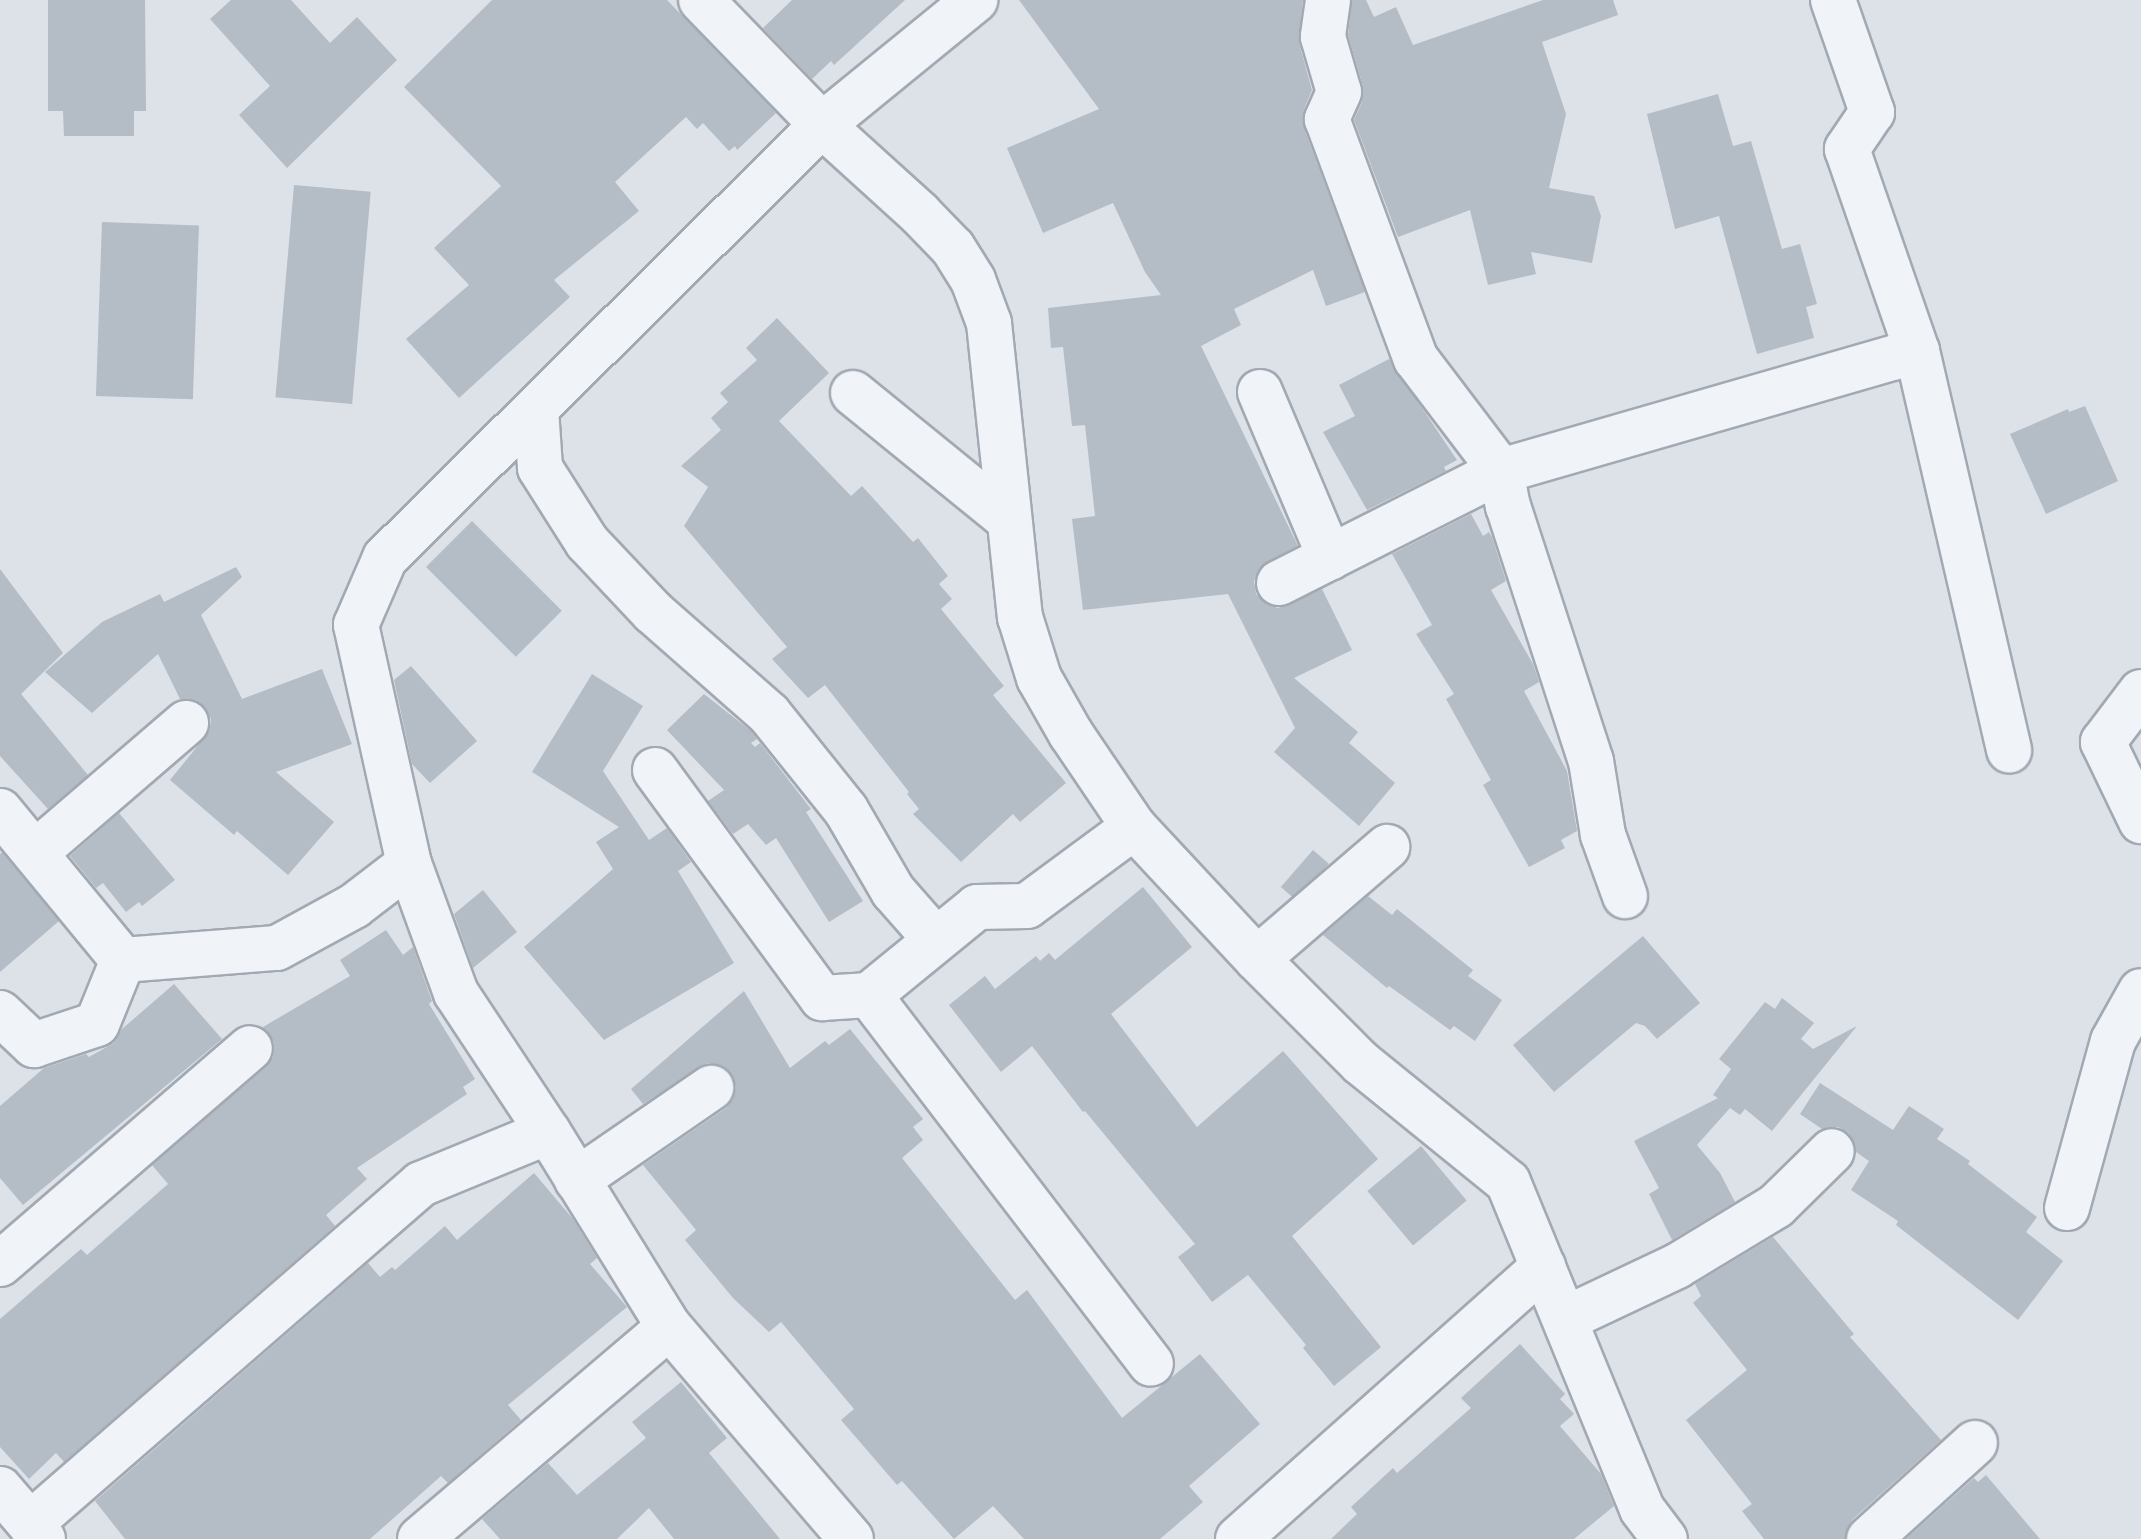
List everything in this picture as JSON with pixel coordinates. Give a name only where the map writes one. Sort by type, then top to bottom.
[{"type":"street","points":[[701,0],[822,125],[953,248],[973,280],[989,323],[1020,617],[1039,678],[1071,734],[1134,827],[1257,959],[1361,1063],[1508,1182],[1642,1509],[1665,1539]]},
{"type":"street","points":[[845,1537],[669,1327],[548,1132],[456,993],[409,864],[356,625],[385,558],[822,125],[975,0]]},
{"type":"street","points":[[1328,0],[1323,37],[1339,92],[1327,119],[1416,359],[1501,471],[1508,506],[1591,761],[1603,835],[1625,896]]},
{"type":"street","points":[[1833,0],[1872,112],[1847,149],[1917,351],[2009,751]]},
{"type":"street","points":[[1279,583],[1501,471],[1917,351]]},
{"type":"street","points":[[1260,392],[1330,558]]},
{"type":"street","points":[[853,393],[1008,519]]},
{"type":"street","points":[[536,409],[540,468],[587,542],[653,612],[769,714],[846,810],[893,891],[936,940]]},
{"type":"street","points":[[2141,692],[2103,742],[2141,821]]},
{"type":"street","points":[[36,852],[186,723]]},
{"type":"street","points":[[655,770],[822,998],[869,995],[977,907],[1027,906],[1134,827]]},
{"type":"street","points":[[0,811],[123,960]]},
{"type":"street","points":[[1257,959],[1387,847]]},
{"type":"street","points":[[123,960],[277,948],[354,906],[409,864]]},
{"type":"street","points":[[0,1013],[34,1045],[97,1024],[123,960]]},
{"type":"street","points":[[2067,1208],[2113,1041],[2141,991]]},
{"type":"street","points":[[869,995],[1151,1364]]},
{"type":"street","points":[[0,1264],[250,1048]]},
{"type":"street","points":[[577,1180],[711,1088]]},
{"type":"street","points":[[0,1489],[36,1531],[421,1184],[548,1132]]},
{"type":"street","points":[[1565,1319],[1677,1266],[1776,1206],[1832,1151]]},
{"type":"street","points":[[1238,1539],[1543,1267]]},
{"type":"street","points":[[420,1539],[669,1327]]},
{"type":"street","points":[[1869,1539],[1975,1443]]},
{"type":"building","points":[[48,0],[145,0],[146,111],[134,111],[134,136],[64,136],[63,111],[48,111]]},
{"type":"building","points":[[231,0],[291,0],[330,43],[357,17],[397,60],[287,168],[239,115],[270,86],[210,19]]},
{"type":"building","points":[[492,0],[667,0],[776,113],[737,150],[735,146],[729,151],[703,123],[697,129],[686,117],[615,182],[639,211],[554,280],[570,297],[459,398],[406,339],[469,285],[434,248],[501,186],[404,87]]},
{"type":"building","points":[[792,0],[905,0],[834,65],[831,61],[812,79],[763,28]]},
{"type":"building","points":[[1019,0],[1303,0],[1299,43],[1312,90],[1304,109],[1304,128],[1365,292],[1326,306],[1313,270],[1234,309],[1241,325],[1201,346],[1298,546],[1259,569],[1254,581],[1256,594],[1266,604],[1278,608],[1322,589],[1352,650],[1294,678],[1358,732],[1349,743],[1395,783],[1359,826],[1274,752],[1295,728],[1228,594],[1083,610],[1072,519],[1095,516],[1085,425],[1072,426],[1063,347],[1051,348],[1048,308],[1161,295],[1145,272],[1113,203],[1043,233],[1007,148],[1099,109]]},
{"type":"building","points":[[1352,0],[1366,0],[1374,17],[1396,7],[1413,45],[1543,0],[1613,0],[1618,15],[1542,42],[1566,114],[1549,188],[1594,196],[1601,216],[1592,263],[1531,252],[1536,274],[1488,285],[1470,210],[1398,237],[1354,120],[1362,102],[1363,86],[1348,35]]},
{"type":"building","points":[[1718,94],[1733,146],[1751,141],[1782,249],[1800,244],[1817,304],[1806,307],[1814,338],[1757,354],[1719,216],[1675,229],[1647,114]]},
{"type":"building","points":[[294,185],[371,192],[352,404],[275,397]]},
{"type":"building","points":[[102,222],[199,225],[193,399],[96,396]]},
{"type":"building","points":[[777,318],[829,373],[779,421],[851,496],[862,486],[913,542],[918,538],[948,576],[939,584],[952,599],[941,609],[1004,686],[993,695],[1066,783],[1020,822],[1013,814],[961,862],[913,814],[919,809],[907,794],[909,792],[825,685],[808,698],[772,659],[787,647],[684,526],[708,487],[681,466],[721,430],[711,418],[728,402],[720,393],[757,360],[746,348]]},
{"type":"building","points":[[1389,359],[1457,460],[1444,467],[1446,471],[1367,510],[1323,432],[1355,416],[1339,385]]},
{"type":"building","points":[[2085,406],[2118,481],[2046,514],[2010,434],[2068,409],[2069,412]]},
{"type":"building","points":[[1471,514],[1483,536],[1489,532],[1492,537],[1506,581],[1491,590],[1533,664],[1539,682],[1524,691],[1567,771],[1577,831],[1561,840],[1565,848],[1529,867],[1483,785],[1491,780],[1446,699],[1454,694],[1416,634],[1432,625],[1392,554]]},
{"type":"building","points":[[472,521],[562,611],[516,657],[426,567]]},
{"type":"building","points":[[236,567],[242,577],[201,615],[242,699],[322,669],[352,744],[276,772],[334,822],[288,875],[237,831],[234,835],[170,780],[209,732],[211,719],[205,707],[195,700],[180,699],[158,654],[92,713],[45,672],[102,622],[160,594],[164,602]]},
{"type":"building","points":[[0,569],[63,653],[21,694],[88,775],[48,809],[0,756]]},
{"type":"building","points":[[411,666],[477,741],[430,783],[412,764],[394,680]]},
{"type":"building","points":[[592,674],[643,706],[603,771],[649,840],[667,828],[691,862],[678,871],[734,963],[604,1040],[524,947],[613,869],[596,842],[619,827],[532,772]]},
{"type":"building","points":[[704,694],[751,731],[757,739],[751,743],[755,747],[760,743],[811,809],[806,812],[863,901],[829,922],[776,838],[766,845],[748,824],[733,834],[708,801],[724,790],[667,730]]},
{"type":"building","points":[[119,813],[175,880],[142,906],[139,902],[126,912],[103,883],[96,888],[70,856]]},
{"type":"building","points":[[1313,850],[1329,864],[1297,901],[1281,887]]},
{"type":"building","points":[[2,852],[59,921],[0,972],[0,854]]},
{"type":"building","points":[[1143,887],[1192,947],[1111,1014],[1197,1127],[1283,1051],[1378,1159],[1292,1236],[1381,1347],[1334,1386],[1303,1348],[1306,1345],[1248,1275],[1212,1302],[1178,1257],[1195,1244],[1083,1112],[1032,1046],[1001,1072],[949,1005],[985,976],[995,989],[1036,956],[1040,961],[1049,953],[1055,960]]},
{"type":"building","points":[[483,890],[517,932],[473,968],[454,914]]},
{"type":"building","points":[[1368,896],[1392,915],[1397,909],[1473,970],[1468,976],[1502,1000],[1475,1041],[1454,1026],[1450,1030],[1389,986],[1387,988],[1323,935]]},
{"type":"building","points":[[386,930],[403,955],[413,947],[432,1001],[429,1004],[475,1079],[463,1087],[467,1094],[357,1168],[367,1179],[326,1215],[335,1226],[64,1462],[56,1453],[29,1479],[0,1447],[0,1319],[81,1249],[87,1255],[168,1184],[152,1165],[266,1067],[273,1057],[274,1043],[263,1027],[350,976],[340,960]]},
{"type":"building","points":[[1643,936],[1700,1003],[1657,1039],[1645,1026],[1636,1023],[1554,1092],[1513,1045]]},
{"type":"building","points":[[174,984],[222,1039],[23,1205],[0,1178],[0,1106],[44,1068],[86,1054],[89,1057],[114,1043],[122,1029]]},
{"type":"building","points":[[744,991],[790,1068],[825,1041],[829,1045],[850,1029],[923,1119],[913,1127],[923,1140],[902,1158],[1015,1300],[1027,1290],[1122,1418],[1200,1354],[1260,1424],[1189,1486],[1203,1502],[1160,1539],[1024,1539],[993,1506],[954,1539],[902,1481],[897,1485],[841,1420],[854,1409],[781,1322],[769,1332],[733,1298],[685,1240],[696,1230],[643,1165],[726,1108],[733,1099],[736,1087],[732,1075],[722,1066],[708,1063],[643,1104],[631,1089]]},
{"type":"building","points":[[1782,998],[1814,1023],[1801,1039],[1813,1049],[1857,1026],[1772,1131],[1745,1109],[1740,1115],[1730,1108],[1697,1145],[1720,1173],[1735,1202],[1672,1240],[1649,1194],[1659,1188],[1634,1141],[1718,1098],[1713,1095],[1731,1069],[1719,1059],[1765,1002],[1775,1009]]},
{"type":"building","points":[[1820,1083],[1893,1130],[1909,1106],[1944,1129],[1937,1139],[1970,1161],[1968,1164],[2037,1217],[2026,1232],[2063,1261],[2018,1320],[1896,1225],[1898,1221],[1851,1190],[1869,1161],[1856,1152],[1849,1133],[1838,1127],[1822,1129],[1800,1114]]},
{"type":"building","points":[[1421,1146],[1467,1200],[1413,1245],[1367,1191]]},
{"type":"building","points":[[534,1173],[573,1219],[597,1258],[590,1264],[627,1307],[508,1405],[521,1420],[448,1483],[441,1476],[370,1539],[125,1539],[95,1501],[368,1263],[380,1277],[392,1267],[395,1270],[445,1226],[457,1240]]},
{"type":"building","points":[[1773,1237],[1854,1334],[1850,1337],[1941,1440],[1852,1520],[1845,1539],[1764,1539],[1742,1511],[1752,1504],[1686,1420],[1747,1370],[1693,1303],[1701,1296],[1695,1284]]},
{"type":"building","points":[[1520,1344],[1565,1394],[1560,1399],[1574,1414],[1560,1426],[1601,1474],[1614,1506],[1574,1539],[1331,1539],[1357,1514],[1351,1507],[1393,1468],[1397,1473],[1471,1408],[1461,1398]]},
{"type":"building","points":[[681,1382],[727,1438],[709,1453],[780,1539],[674,1539],[649,1508],[617,1539],[500,1539],[482,1519],[548,1463],[577,1495],[646,1438],[632,1422]]},
{"type":"building","points":[[1986,1475],[2040,1539],[1906,1539],[1974,1478],[1978,1482]]}]
